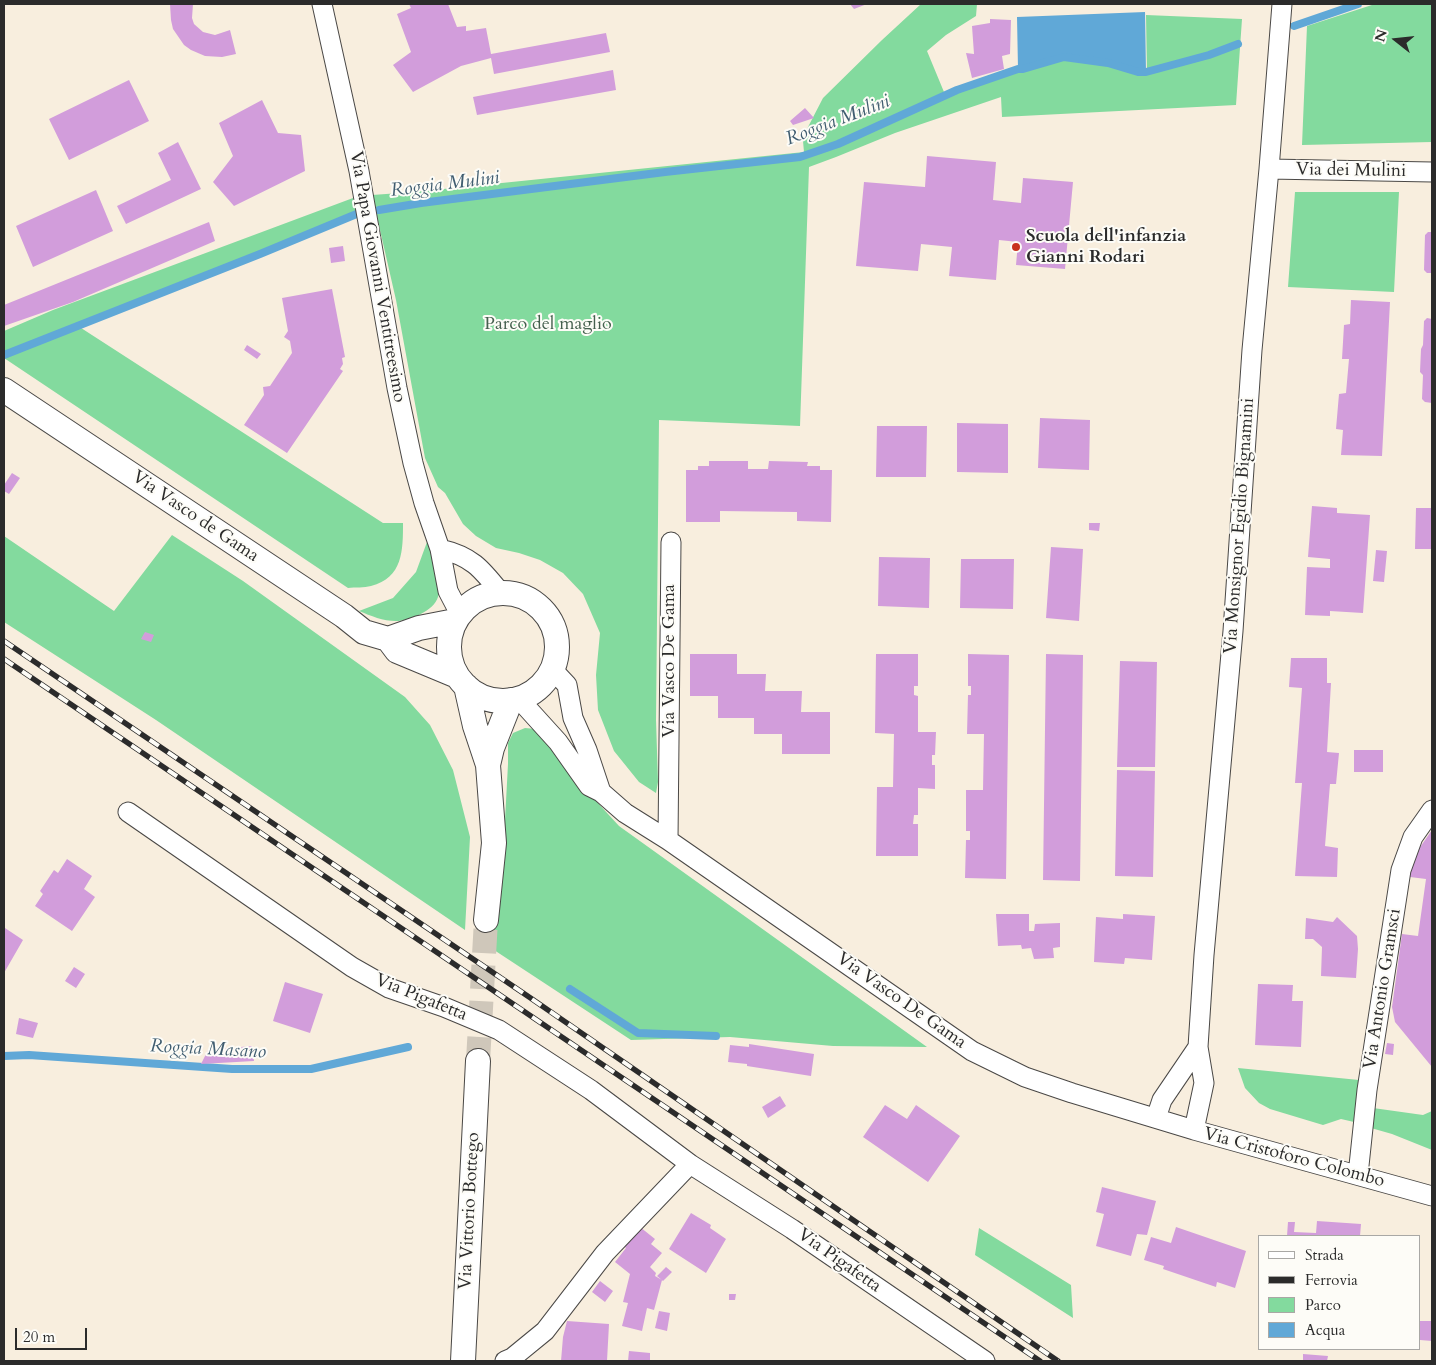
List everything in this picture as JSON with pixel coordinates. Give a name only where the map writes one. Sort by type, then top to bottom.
[{"type":"street","name":"Via Papa Giovanni Ventitreesimo","points":[[322,4],[359,171],[396,388],[415,471],[440,549],[448,591],[458,617]]},
{"type":"street","name":"Via Monsignor Egidio Bignamini","points":[[1194,1130],[1204,1082],[1198,1047],[1204,955],[1233,631],[1252,350],[1282,4]]},
{"type":"street","name":"Via dei Mulini","points":[[1269,169],[1432,172]]},
{"type":"street","name":"Via Vasco de Gama","points":[[4,390],[344,616],[364,632],[388,639],[397,651],[461,681]]},
{"type":"street","name":"Via Vasco De Gama","points":[[668,840],[671,542]]},
{"type":"street","points":[[440,549],[458,553],[482,569],[500,592]]},
{"type":"street","points":[[461,681],[477,695],[490,700],[505,701],[515,699],[542,685],[552,669],[557,651],[555,633],[548,616],[535,603],[519,595],[500,592],[482,596],[467,606],[458,617],[450,634],[448,648],[451,663],[461,681],[488,765],[494,843],[486,920]]},
{"type":"street","points":[[388,639],[458,617]]},
{"type":"street","points":[[552,669],[567,685],[573,718],[587,750],[601,792]]},
{"type":"street","points":[[488,765],[492,748],[515,699]]},
{"type":"street","name":"Via Vasco De Gama","points":[[515,699],[558,742],[589,786],[601,792],[625,813],[668,840],[972,1051],[1025,1077],[1156,1118]]},
{"type":"street","name":"Via Antonio Gramsci","points":[[1358,1175],[1367,1090],[1401,870],[1413,837],[1432,810]]},
{"type":"street","name":"Via Pigafetta","points":[[128,812],[352,967],[389,988],[444,1007],[500,1030],[591,1090],[690,1164],[792,1229],[985,1361]]},
{"type":"street","points":[[1156,1118],[1162,1100],[1198,1047]]},
{"type":"street","name":"Via Vittorio Bottego","points":[[463,1361],[478,1061]]},
{"type":"street","name":"Via Cristoforo Colombo","points":[[1156,1118],[1432,1196]]},
{"type":"street","points":[[505,1361],[512,1358],[545,1331],[605,1253],[690,1164]]},
{"type":"green space","name":"Parco del maglio","points":[[921,4],[977,4],[976,16],[946,35],[927,51],[944,92],[1060,58],[1075,58],[1147,73],[1146,15],[1242,19],[1236,105],[1002,117],[1001,97],[895,133],[809,167],[800,426],[659,420],[656,720],[658,782],[656,793],[639,782],[614,751],[598,710],[596,675],[600,633],[583,594],[563,573],[540,560],[496,548],[476,536],[463,524],[445,493],[438,487],[425,458],[396,300],[372,195],[804,152],[803,141],[823,98]]},
{"type":"green space","points":[[1375,4],[1432,4],[1432,142],[1302,145],[1307,26]]},
{"type":"green space","points":[[1295,192],[1399,192],[1394,292],[1288,287]]},
{"type":"green space","points":[[353,198],[358,213],[78,326],[383,523],[403,523],[399,562],[390,577],[371,586],[348,588],[4,358],[4,331],[53,310]]},
{"type":"green space","points":[[172,535],[243,581],[405,697],[430,725],[453,770],[470,837],[465,930],[156,720],[4,622],[4,536],[114,611]]},
{"type":"green space","points":[[427,542],[436,560],[441,580],[438,597],[432,607],[414,617],[396,621],[382,619],[359,611],[393,598],[416,572]]},
{"type":"green space","points":[[525,728],[536,729],[585,789],[619,826],[927,1047],[833,1046],[730,1037],[631,1040],[491,948],[502,876],[508,743],[513,733]]},
{"type":"green space","points":[[1238,1068],[1359,1080],[1354,1122],[1341,1119],[1323,1125],[1270,1109],[1259,1103],[1245,1088]]},
{"type":"green space","points":[[1373,1108],[1423,1115],[1432,1111],[1432,1150],[1371,1128]]},
{"type":"green space","points":[[979,1228],[1071,1285],[1073,1318],[975,1255]]},
{"type":"water","points":[[1145,12],[1146,72],[1138,72],[1108,63],[1064,57],[1018,69],[1017,17]]},
{"type":"building","points":[[170,4],[193,4],[192,18],[194,24],[203,32],[215,35],[230,30],[236,54],[222,57],[205,56],[184,45],[173,29]]},
{"type":"building","points":[[409,4],[448,4],[457,27],[466,26],[466,31],[486,28],[491,54],[606,33],[610,52],[494,74],[491,58],[461,66],[413,92],[393,65],[411,52],[397,14],[411,8]]},
{"type":"building","points":[[850,4],[867,4],[854,9]]},
{"type":"building","points":[[990,19],[1011,20],[1010,54],[1002,56],[1004,69],[972,78],[966,53],[974,54],[972,26],[990,23]]},
{"type":"building","points":[[613,70],[616,90],[477,115],[473,97]]},
{"type":"building","points":[[129,80],[149,121],[69,160],[49,119]]},
{"type":"building","points":[[262,100],[278,133],[301,135],[305,171],[234,206],[213,182],[233,156],[219,123]]},
{"type":"building","points":[[805,108],[814,118],[793,125],[790,121]]},
{"type":"building","points":[[178,142],[201,189],[126,224],[117,206],[171,180],[158,153]]},
{"type":"building","points":[[927,156],[996,162],[993,200],[1021,203],[1023,178],[1073,182],[1065,269],[1016,265],[1018,242],[999,240],[996,280],[949,276],[952,247],[921,244],[918,271],[856,266],[864,182],[925,187]]},
{"type":"building","points":[[96,190],[113,231],[33,267],[16,226]]},
{"type":"building","points":[[209,222],[215,241],[73,302],[4,326],[4,305]]},
{"type":"building","points":[[1428,232],[1432,232],[1432,273],[1427,273],[1424,270],[1425,235]]},
{"type":"building","points":[[343,246],[345,261],[331,263],[329,248]]},
{"type":"building","points":[[332,289],[345,357],[342,358],[343,364],[340,369],[343,371],[287,453],[244,425],[264,395],[263,387],[270,386],[292,353],[290,341],[284,337],[288,331],[282,298]]},
{"type":"building","points":[[1351,300],[1390,302],[1382,456],[1341,455],[1343,430],[1336,429],[1339,394],[1346,393],[1349,359],[1342,359],[1344,325],[1350,324]]},
{"type":"building","points":[[1427,318],[1432,319],[1432,403],[1425,402],[1422,399],[1423,375],[1420,372],[1424,321]]},
{"type":"building","points":[[247,345],[261,354],[257,359],[244,350]]},
{"type":"building","points":[[1040,418],[1090,420],[1089,470],[1038,468]]},
{"type":"building","points":[[957,423],[1008,424],[1008,473],[957,472]]},
{"type":"building","points":[[877,426],[927,426],[926,477],[876,477]]},
{"type":"building","points":[[709,461],[748,461],[748,469],[768,469],[769,461],[808,462],[807,466],[820,466],[820,470],[832,470],[831,522],[797,521],[797,512],[720,511],[720,522],[686,522],[686,470],[698,470],[698,466],[709,466]]},
{"type":"building","points":[[12,473],[20,478],[9,494],[4,491],[4,485]]},
{"type":"building","points":[[1312,506],[1337,508],[1337,513],[1370,515],[1363,613],[1330,611],[1330,616],[1305,615],[1307,567],[1330,568],[1330,559],[1308,557]]},
{"type":"building","points":[[1416,508],[1432,508],[1432,549],[1415,549]]},
{"type":"building","points":[[1089,523],[1100,523],[1099,531],[1089,530]]},
{"type":"building","points":[[1051,547],[1083,549],[1079,621],[1046,618]]},
{"type":"building","points":[[1376,550],[1387,551],[1384,582],[1373,581]]},
{"type":"building","points":[[879,557],[930,558],[929,608],[878,606]]},
{"type":"building","points":[[961,559],[1014,559],[1013,609],[960,608]]},
{"type":"building","points":[[145,632],[154,635],[151,642],[141,639]]},
{"type":"building","points":[[690,654],[737,654],[737,674],[766,674],[765,691],[802,691],[801,712],[830,712],[830,754],[782,754],[782,734],[754,734],[754,718],[718,718],[718,696],[690,696]]},
{"type":"building","points":[[876,654],[918,654],[918,686],[914,686],[914,695],[918,696],[918,732],[936,732],[935,755],[932,755],[932,765],[935,765],[935,789],[918,788],[918,815],[914,815],[913,824],[918,824],[918,856],[876,856],[877,787],[893,787],[894,734],[875,733]]},
{"type":"building","points":[[968,654],[1009,655],[1006,879],[965,878],[966,840],[970,840],[970,831],[966,831],[966,790],[983,790],[984,734],[967,734],[968,695],[971,695],[971,686],[968,686]]},
{"type":"building","points":[[1046,654],[1083,655],[1080,881],[1043,880]]},
{"type":"building","points":[[1291,658],[1327,658],[1327,683],[1331,683],[1327,752],[1339,753],[1336,784],[1330,784],[1325,846],[1338,848],[1337,877],[1295,876],[1302,783],[1295,783],[1302,688],[1289,687]]},
{"type":"building","points":[[1120,661],[1157,662],[1155,767],[1117,767]]},
{"type":"building","points":[[1354,750],[1383,750],[1383,772],[1354,772]]},
{"type":"building","points":[[1117,770],[1155,771],[1153,877],[1115,876]]},
{"type":"building","points":[[1432,830],[1432,1067],[1395,1022],[1392,1007],[1402,934],[1418,936],[1426,879],[1410,877],[1412,864],[1416,853]]},
{"type":"building","points":[[67,859],[92,876],[84,889],[95,897],[72,931],[35,906],[43,894],[40,891],[54,870],[58,873]]},
{"type":"building","points":[[996,914],[1029,914],[1029,931],[1034,931],[1035,924],[1060,923],[1060,947],[1053,948],[1054,958],[1034,959],[1031,948],[1022,949],[1021,945],[998,946]]},
{"type":"building","points":[[1123,914],[1155,916],[1152,960],[1125,958],[1124,964],[1094,962],[1096,917],[1123,919]]},
{"type":"building","points":[[1337,917],[1357,936],[1356,978],[1321,976],[1322,947],[1313,939],[1305,939],[1306,918],[1333,922]]},
{"type":"building","points":[[5,928],[23,940],[4,973],[4,930]]},
{"type":"building","points":[[74,967],[85,974],[76,988],[65,981]]},
{"type":"building","points":[[285,982],[323,994],[310,1033],[273,1021]]},
{"type":"building","points":[[1258,984],[1293,985],[1292,1001],[1303,1001],[1301,1047],[1255,1045]]},
{"type":"building","points":[[19,1018],[38,1023],[33,1038],[16,1034]]},
{"type":"building","points":[[1387,1043],[1394,1044],[1393,1055],[1385,1054]]},
{"type":"building","points":[[749,1044],[814,1054],[811,1076],[728,1062],[730,1045],[749,1047]]},
{"type":"building","points":[[252,1046],[254,1061],[201,1064],[208,1050]]},
{"type":"building","points":[[780,1096],[786,1106],[768,1118],[762,1107]]},
{"type":"building","points":[[885,1105],[907,1119],[916,1105],[960,1136],[928,1182],[863,1137]]},
{"type":"building","points":[[1102,1187],[1156,1201],[1147,1235],[1137,1234],[1131,1256],[1096,1246],[1104,1214],[1096,1212]]},
{"type":"building","points":[[691,1213],[711,1225],[710,1228],[726,1239],[706,1273],[669,1249]]},
{"type":"building","points":[[1317,1221],[1361,1224],[1360,1235],[1287,1235],[1288,1222],[1295,1222],[1294,1232],[1316,1233]]},
{"type":"building","points":[[640,1227],[655,1239],[651,1244],[662,1253],[650,1267],[656,1273],[655,1276],[662,1280],[654,1310],[647,1308],[642,1331],[622,1326],[628,1303],[623,1302],[630,1274],[615,1262],[626,1248],[622,1244]]},
{"type":"building","points":[[1176,1227],[1246,1251],[1235,1288],[1217,1282],[1216,1287],[1163,1269],[1164,1266],[1144,1260],[1151,1237],[1171,1243]]},
{"type":"building","points":[[666,1267],[672,1272],[663,1281],[657,1276]]},
{"type":"building","points":[[600,1281],[613,1291],[605,1302],[592,1292]]},
{"type":"building","points":[[729,1294],[736,1294],[735,1300],[729,1300]]},
{"type":"building","points":[[659,1311],[670,1313],[667,1331],[655,1328]]},
{"type":"building","points":[[567,1321],[609,1324],[607,1361],[561,1361],[563,1337]]},
{"type":"building","points":[[1421,1321],[1432,1321],[1432,1341],[1421,1340]]},
{"type":"building","points":[[629,1351],[650,1353],[650,1361],[628,1361]]},
{"type":"building","points":[[1303,1354],[1328,1356],[1327,1361],[1303,1361]]},
{"type":"waterway","name":"Roggia Mulini","points":[[1294,26],[1358,4]]},
{"type":"waterway","name":"Roggia Mulini","points":[[379,210],[665,172],[800,157],[838,144],[957,90],[1018,69],[1064,57],[1108,63],[1138,72],[1146,72],[1209,55],[1238,44]]},
{"type":"waterway","name":"Roggia Mulini","points":[[4,355],[359,213]]},
{"type":"waterway","name":"Roggia Masano","points":[[570,989],[638,1033],[716,1036]]},
{"type":"waterway","name":"Roggia Masano","points":[[4,1056],[29,1055],[232,1069],[311,1069],[408,1047]]},
{"type":"tunnel","points":[[478,1061],[486,920]]},
{"type":"railway","points":[[4,641],[532,999],[1058,1361]]},
{"type":"railway","points":[[4,659],[1040,1361]]},
{"type":"place","name":"Scuola dell'infanzia Gianni Rodari","points":[[1016,247]]}]
